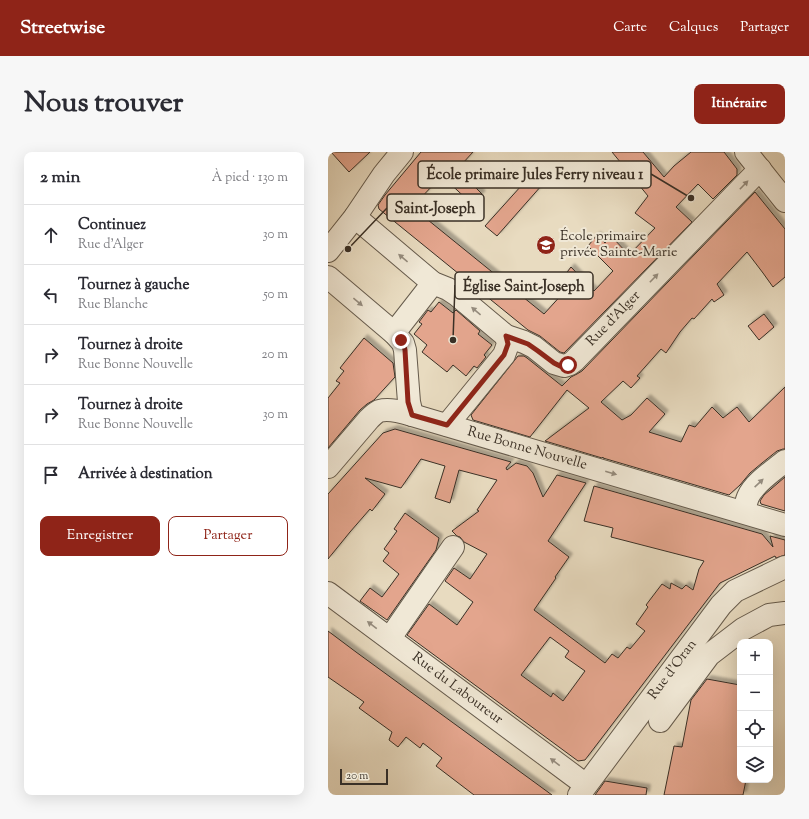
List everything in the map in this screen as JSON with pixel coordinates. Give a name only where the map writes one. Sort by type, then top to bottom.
[{"type":"street","points":[[328,251],[355,217],[384,174],[402,152]]},
{"type":"street","points":[[746,152],[785,201]]},
{"type":"street","name":"Rue d'Alger","points":[[355,217],[433,282],[457,294],[506,336],[528,344],[557,365],[564,366],[570,364],[760,169]]},
{"type":"street","points":[[328,277],[401,340],[404,346],[408,402],[412,415]]},
{"type":"street","points":[[394,333],[433,282]]},
{"type":"street","points":[[447,425],[504,355],[508,344],[506,336]]},
{"type":"street","points":[[328,467],[369,419],[374,414],[379,412],[407,378]]},
{"type":"street","name":"Rue Bonne Nouvelle","points":[[379,412],[387,410],[412,415],[785,525]]},
{"type":"street","points":[[744,512],[751,492],[785,461]]},
{"type":"street","points":[[390,638],[453,547]]},
{"type":"street","name":"Rue d'Oran","points":[[582,790],[721,605],[735,591],[785,567]]},
{"type":"street","name":"Rue du Laboureur","points":[[328,592],[390,638],[582,790]]},
{"type":"street","points":[[660,721],[709,655],[743,629],[769,615],[785,612]]},
{"type":"building","points":[[331,152],[370,152],[349,172]]},
{"type":"building","points":[[421,152],[473,152],[462,164],[473,174],[468,180],[482,194],[472,204],[444,178],[437,185],[435,183],[416,203],[432,216],[428,220],[544,314],[565,291],[557,285],[571,267],[594,291],[613,271],[588,246],[597,235],[605,243],[611,236],[629,255],[655,228],[635,213],[648,196],[612,152],[643,152],[664,177],[674,166],[691,152],[724,152],[737,169],[737,175],[713,199],[698,184],[676,207],[692,222],[564,353],[560,352],[540,336],[528,330],[379,209],[378,205],[385,195]]},
{"type":"building","points":[[531,175],[542,185],[497,236],[485,226]]},
{"type":"building","points":[[755,192],[785,229],[785,277],[773,287],[747,252],[717,284],[724,295],[714,302],[712,299],[694,319],[692,318],[680,332],[666,353],[661,349],[637,376],[640,378],[631,388],[623,381],[601,402],[622,420],[631,415],[647,398],[665,414],[649,432],[681,442],[689,425],[695,427],[712,407],[723,418],[737,407],[749,422],[785,387],[785,449],[777,451],[762,463],[729,495],[545,441],[589,408],[567,390],[530,437],[473,420],[471,415],[518,356],[524,356],[527,358],[562,386],[571,377],[582,371]]},
{"type":"building","points":[[439,302],[453,313],[456,310],[480,331],[478,334],[492,345],[484,355],[486,357],[477,368],[474,366],[466,376],[453,365],[447,372],[422,352],[427,345],[414,334],[422,324],[419,322],[428,310],[431,312]]},
{"type":"building","points":[[764,314],[774,327],[759,340],[748,326]]},
{"type":"building","points":[[364,338],[393,363],[395,377],[374,400],[360,410],[328,448],[328,398],[340,383],[336,381],[344,371],[340,368]]},
{"type":"building","points":[[395,429],[511,462],[506,468],[507,470],[516,463],[527,466],[533,473],[543,497],[557,475],[586,483],[548,541],[569,557],[534,610],[605,663],[612,654],[618,658],[627,647],[630,649],[645,631],[636,624],[648,607],[646,605],[662,584],[670,589],[671,583],[682,589],[686,585],[693,590],[699,569],[704,561],[611,537],[613,528],[584,521],[594,486],[762,534],[773,547],[770,536],[785,540],[785,555],[776,558],[775,556],[720,583],[585,760],[578,761],[407,635],[429,604],[457,625],[473,602],[445,581],[454,568],[470,579],[487,554],[464,542],[452,531],[479,511],[477,510],[497,480],[459,470],[450,503],[435,498],[445,466],[421,459],[401,488],[365,478],[385,494],[372,511],[370,509],[328,559],[328,494],[383,433]],"holes":[[[550,637],[569,651],[565,657],[585,671],[563,701],[553,693],[551,697],[521,675]]]},
{"type":"building","points":[[785,477],[785,511],[761,504],[760,501],[764,495]]},
{"type":"building","points":[[405,513],[439,538],[436,550],[387,620],[360,601],[370,588],[382,597],[399,574],[383,561],[389,553],[384,549],[397,531],[394,529]]},
{"type":"building","points":[[328,631],[552,795],[474,795],[436,766],[442,758],[423,743],[420,748],[406,737],[398,747],[389,740],[392,732],[359,708],[364,702],[328,677]]},
{"type":"building","points":[[707,679],[737,684],[737,783],[745,783],[743,795],[664,795],[674,746],[682,747],[691,700]]},
{"type":"building","points":[[605,781],[647,788],[646,795],[595,795]]},
{"type":"place","name":"École primaire Jules Ferry niveau 1","points":[[691,198]]},
{"type":"place","name":"École primaire privée Sainte-Marie","points":[[546,245]]},
{"type":"place","name":"Saint-Joseph","points":[[348,249]]},
{"type":"place","name":"Église Saint-Joseph","points":[[453,340]]},
{"type":"route","points":[[401,340],[405,350],[408,402],[412,415],[447,425],[504,355],[508,347],[506,336],[528,344],[560,366],[568,365]]}]
